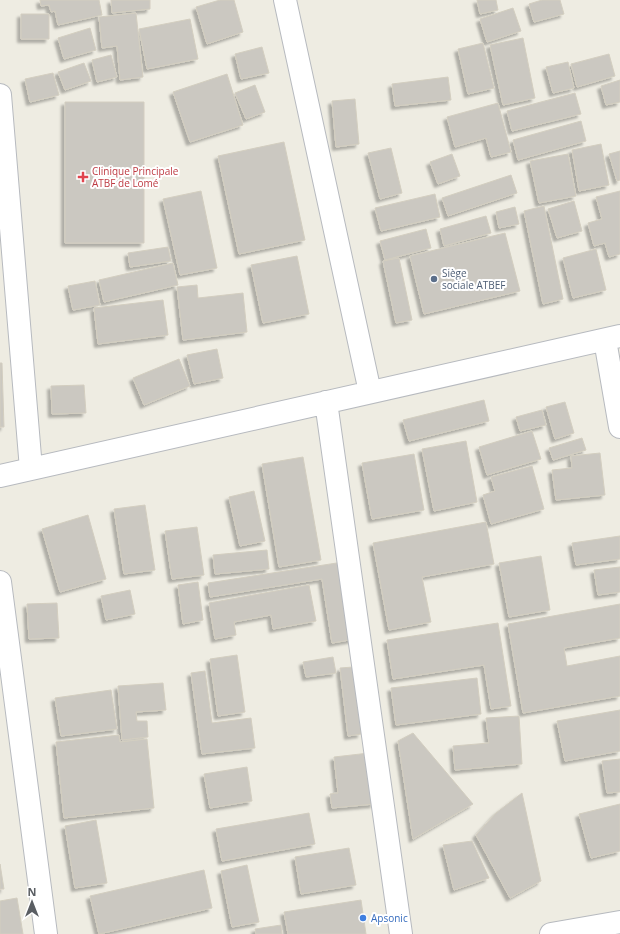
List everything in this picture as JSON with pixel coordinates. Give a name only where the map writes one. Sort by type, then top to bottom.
[{"type":"street","points":[[285,0],[370,392]]},
{"type":"street","points":[[0,95],[31,469]]},
{"type":"street","points":[[0,476],[613,338],[620,427]]},
{"type":"street","points":[[326,402],[401,934]]},
{"type":"street","points":[[0,582],[46,934]]},
{"type":"street","points":[[551,934],[620,922]]},
{"type":"building","points":[[40,0],[99,0],[102,15],[58,25],[55,11],[51,12],[49,5],[41,6]]},
{"type":"building","points":[[111,0],[150,0],[150,9],[112,13]]},
{"type":"building","points":[[220,0],[234,0],[243,32],[207,44],[196,7]]},
{"type":"building","points":[[477,0],[496,0],[498,10],[480,14]]},
{"type":"building","points":[[542,0],[560,0],[564,14],[534,22],[529,4]]},
{"type":"building","points":[[513,8],[521,31],[487,42],[480,19]]},
{"type":"building","points":[[136,13],[143,77],[120,80],[117,46],[102,48],[99,17]]},
{"type":"building","points":[[21,14],[49,14],[49,39],[21,39]]},
{"type":"building","points":[[190,19],[198,59],[147,69],[139,29]]},
{"type":"building","points":[[90,28],[96,50],[64,59],[58,38]]},
{"type":"building","points":[[523,38],[535,98],[503,105],[490,45]]},
{"type":"building","points":[[483,43],[494,88],[468,94],[458,49]]},
{"type":"building","points":[[262,47],[269,73],[241,79],[235,54]]},
{"type":"building","points":[[609,54],[615,76],[577,87],[571,64]]},
{"type":"building","points":[[111,55],[117,77],[97,82],[92,60]]},
{"type":"building","points":[[568,62],[574,88],[553,93],[546,67]]},
{"type":"building","points":[[84,63],[91,81],[65,90],[58,72]]},
{"type":"building","points":[[53,73],[59,95],[30,102],[25,79]]},
{"type":"building","points":[[227,74],[243,125],[190,142],[173,92]]},
{"type":"building","points":[[448,77],[451,100],[395,106],[392,84]]},
{"type":"building","points":[[620,80],[620,102],[606,105],[601,86]]},
{"type":"building","points":[[255,85],[265,112],[246,119],[235,93]]},
{"type":"building","points":[[575,93],[581,114],[512,131],[507,111]]},
{"type":"building","points":[[355,99],[359,144],[336,147],[332,101]]},
{"type":"building","points":[[65,102],[144,102],[144,243],[65,243]]},
{"type":"building","points":[[498,103],[511,152],[491,157],[486,138],[455,147],[447,117]]},
{"type":"building","points":[[581,121],[586,141],[518,160],[513,140]]},
{"type":"building","points":[[284,142],[305,240],[239,254],[218,156]]},
{"type":"building","points":[[601,144],[609,185],[579,191],[572,150]]},
{"type":"building","points":[[391,148],[402,193],[380,199],[368,153]]},
{"type":"building","points":[[620,151],[620,180],[617,181],[609,154]]},
{"type":"building","points":[[452,154],[460,176],[438,184],[430,162]]},
{"type":"building","points":[[568,154],[576,196],[539,203],[530,161]]},
{"type":"building","points":[[511,175],[517,193],[448,216],[442,198]]},
{"type":"building","points":[[201,191],[217,268],[180,275],[163,199]]},
{"type":"building","points":[[620,191],[620,254],[609,257],[605,243],[594,246],[588,223],[602,219],[596,197]]},
{"type":"building","points":[[435,194],[440,217],[381,231],[375,208]]},
{"type":"building","points":[[574,201],[582,231],[557,238],[548,209]]},
{"type":"building","points":[[544,206],[563,299],[543,304],[524,211]]},
{"type":"building","points":[[515,207],[519,224],[499,228],[496,212]]},
{"type":"building","points":[[486,216],[491,233],[444,246],[440,229]]},
{"type":"building","points":[[426,229],[431,248],[385,260],[380,241]]},
{"type":"building","points":[[505,233],[520,291],[424,314],[410,256]]},
{"type":"building","points":[[168,247],[171,261],[130,267],[128,253]]},
{"type":"building","points":[[596,249],[606,290],[573,298],[563,258]]},
{"type":"building","points":[[297,256],[309,314],[263,323],[251,265]]},
{"type":"building","points":[[399,258],[412,320],[396,323],[383,261]]},
{"type":"building","points":[[173,263],[178,285],[104,302],[99,280]]},
{"type":"building","points":[[95,281],[100,305],[73,310],[68,286]]},
{"type":"building","points":[[197,285],[198,298],[243,293],[247,332],[183,340],[177,287]]},
{"type":"building","points":[[163,300],[168,335],[98,344],[94,308]]},
{"type":"building","points":[[217,349],[223,378],[194,384],[187,355]]},
{"type":"building","points":[[179,359],[190,386],[144,405],[133,378]]},
{"type":"building","points":[[0,363],[2,363],[4,427],[0,427]]},
{"type":"building","points":[[84,385],[86,413],[52,414],[51,386]]},
{"type":"building","points":[[484,400],[489,421],[409,441],[403,420]]},
{"type":"building","points":[[565,402],[574,433],[555,439],[546,407]]},
{"type":"building","points":[[542,410],[546,425],[520,431],[516,417]]},
{"type":"building","points":[[532,431],[541,459],[487,475],[479,447]]},
{"type":"building","points":[[582,438],[586,450],[553,460],[549,448]]},
{"type":"building","points":[[466,441],[477,502],[434,511],[422,449]]},
{"type":"building","points":[[600,453],[605,495],[556,500],[552,470],[572,468],[571,456]]},
{"type":"building","points":[[414,454],[424,510],[372,519],[362,463]]},
{"type":"building","points":[[303,457],[321,560],[279,567],[262,464]]},
{"type":"building","points":[[532,466],[544,509],[491,524],[483,495],[495,491],[491,477]]},
{"type":"building","points":[[254,491],[265,541],[240,546],[229,497]]},
{"type":"building","points":[[145,505],[155,570],[124,574],[114,509]]},
{"type":"building","points":[[88,515],[106,579],[60,592],[42,529]]},
{"type":"building","points":[[486,522],[494,564],[422,577],[431,622],[389,630],[373,543]]},
{"type":"building","points":[[197,527],[204,575],[172,579],[165,531]]},
{"type":"building","points":[[620,536],[620,559],[576,565],[572,543]]},
{"type":"building","points":[[267,550],[269,569],[215,574],[213,555]]},
{"type":"building","points":[[541,556],[550,610],[509,617],[499,563]]},
{"type":"building","points":[[343,562],[355,639],[332,643],[322,579],[210,597],[208,583]]},
{"type":"building","points":[[620,567],[620,592],[598,595],[594,570]]},
{"type":"building","points":[[198,582],[203,620],[183,624],[178,585]]},
{"type":"building","points":[[309,585],[316,621],[273,629],[271,615],[234,622],[236,635],[215,639],[209,603]]},
{"type":"building","points":[[130,590],[135,614],[106,620],[101,596]]},
{"type":"building","points":[[57,603],[59,638],[29,639],[27,604]]},
{"type":"building","points":[[620,604],[620,638],[564,648],[567,666],[620,656],[620,696],[523,713],[508,624]]},
{"type":"building","points":[[498,623],[511,706],[491,709],[484,665],[393,679],[387,640]]},
{"type":"building","points":[[237,655],[245,712],[218,716],[210,659]]},
{"type":"building","points":[[333,657],[336,673],[306,677],[303,662]]},
{"type":"building","points":[[353,667],[361,734],[348,736],[340,668]]},
{"type":"building","points":[[205,671],[212,723],[251,718],[255,748],[202,754],[191,673]]},
{"type":"building","points":[[477,678],[481,714],[396,725],[391,688]]},
{"type":"building","points":[[163,683],[166,710],[136,712],[137,721],[147,721],[148,737],[122,740],[118,686]]},
{"type":"building","points":[[111,690],[117,729],[61,736],[55,698]]},
{"type":"building","points":[[620,710],[620,751],[565,761],[557,721]]},
{"type":"building","points":[[519,716],[522,764],[455,770],[453,746],[489,743],[486,718]]},
{"type":"building","points":[[413,733],[473,804],[413,839],[398,741]]},
{"type":"building","points":[[119,735],[120,742],[147,739],[154,808],[64,818],[56,742]]},
{"type":"building","points":[[369,753],[374,804],[332,808],[330,794],[338,793],[334,757]]},
{"type":"building","points":[[620,759],[620,792],[607,793],[602,761]]},
{"type":"building","points":[[247,767],[252,801],[210,808],[204,774]]},
{"type":"building","points":[[522,793],[541,881],[510,898],[476,835],[496,813]]},
{"type":"building","points":[[620,804],[620,851],[591,858],[579,814]]},
{"type":"building","points":[[309,813],[315,844],[222,861],[216,829]]},
{"type":"building","points":[[96,820],[107,883],[75,888],[65,826]]},
{"type":"building","points":[[472,841],[489,878],[454,890],[443,845]]},
{"type":"building","points":[[349,848],[356,885],[301,894],[295,857]]},
{"type":"building","points":[[0,864],[4,889],[0,889]]},
{"type":"building","points":[[247,865],[259,922],[232,927],[221,871]]},
{"type":"building","points":[[204,870],[212,908],[99,934],[90,896]]},
{"type":"building","points":[[17,898],[23,934],[0,934],[0,901]]},
{"type":"building","points":[[361,900],[366,934],[288,934],[284,912]]},
{"type":"building","points":[[281,925],[282,934],[256,934],[255,929]]},
{"type":"place","name":"Clinique Principale ATBF de Lomé","points":[[83,177]]},
{"type":"place","name":"Siège sociale ATBEF","points":[[434,279]]},
{"type":"place","name":"Apsonic","points":[[363,918]]}]
